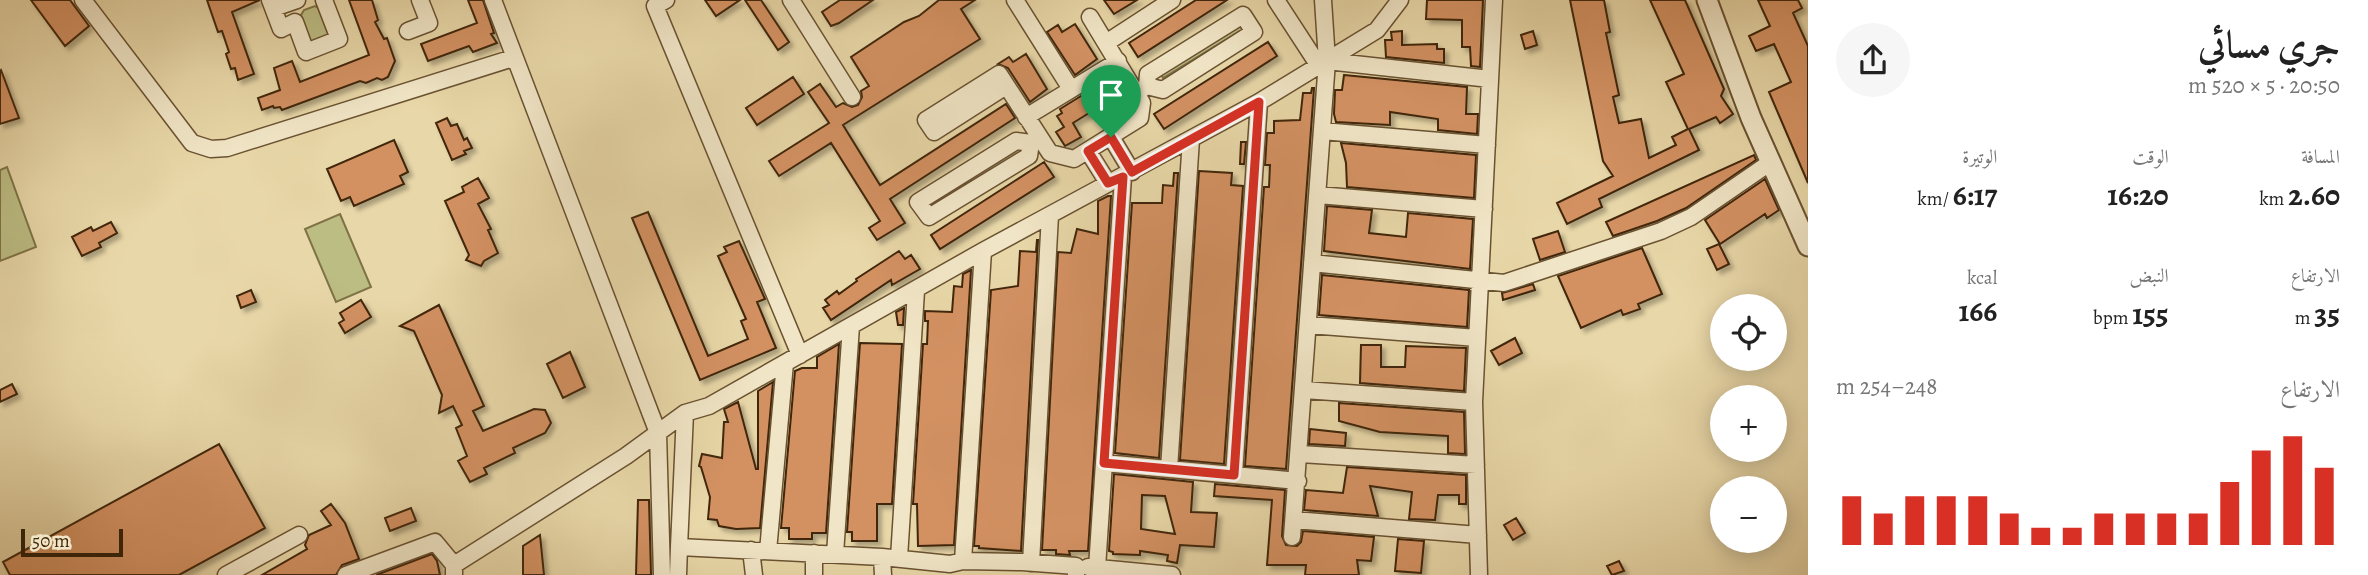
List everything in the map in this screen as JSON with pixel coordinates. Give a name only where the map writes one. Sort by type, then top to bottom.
[{"type":"street","points":[[83,0],[192,144],[211,149],[227,148],[513,58]]},
{"type":"street","points":[[297,0],[272,4],[281,29],[295,22],[306,52],[339,39],[324,0]]},
{"type":"street","points":[[408,31],[429,23],[420,0]]},
{"type":"street","points":[[493,0],[658,433],[663,575]]},
{"type":"street","points":[[791,0],[852,97]]},
{"type":"street","points":[[1015,0],[1071,89]]},
{"type":"street","points":[[1106,43],[1172,0]]},
{"type":"street","points":[[1276,0],[1323,63],[1490,79]]},
{"type":"street","points":[[1292,537],[1322,131],[1323,0]]},
{"type":"street","points":[[346,575],[435,542],[454,570],[626,456],[685,413],[709,405],[983,251],[1259,102],[1377,30],[1400,0]]},
{"type":"street","points":[[1479,575],[1474,402],[1494,0]]},
{"type":"street","points":[[1707,0],[1751,118],[1771,162],[1803,219],[1808,246]]},
{"type":"street","points":[[658,2],[792,359],[768,551]]},
{"type":"street","points":[[1006,86],[934,132],[926,120],[999,74],[1026,117],[1035,141],[1050,153],[1074,159],[1140,118],[1142,89],[1148,74],[1243,15],[1254,32],[1163,90],[1142,89],[1118,61],[1090,17]]},
{"type":"street","points":[[1026,117],[1118,61]]},
{"type":"street","points":[[1234,475],[1259,102]]},
{"type":"street","points":[[1322,131],[1487,145]]},
{"type":"street","points":[[1097,568],[1121,177],[1111,137]]},
{"type":"street","points":[[1169,469],[1191,139]]},
{"type":"street","points":[[1016,141],[1035,141],[1029,156],[929,217],[918,202],[1016,141]]},
{"type":"street","points":[[1088,151],[1121,177]]},
{"type":"street","points":[[1311,263],[1504,283],[1661,231],[1691,217],[1771,162]]},
{"type":"street","points":[[1318,195],[1484,209]]},
{"type":"street","points":[[1025,567],[1050,215]]},
{"type":"street","points":[[955,567],[983,251]]},
{"type":"street","points":[[883,575],[890,557],[915,291]]},
{"type":"street","points":[[1309,325],[1477,338]]},
{"type":"street","points":[[835,554],[850,326]]},
{"type":"street","points":[[1304,390],[1474,402]]},
{"type":"street","points":[[678,575],[685,413]]},
{"type":"street","points":[[1300,454],[1476,466]]},
{"type":"street","points":[[1104,463],[1298,481]]},
{"type":"street","points":[[1294,520],[1478,535]]},
{"type":"street","points":[[226,575],[299,535]]},
{"type":"street","points":[[679,547],[890,557],[955,567],[1025,567],[1076,571],[1097,568],[1171,575]]},
{"type":"street","points":[[751,550],[754,575]]},
{"type":"street","points":[[814,554],[814,575]]},
{"type":"green space","points":[[315,6],[320,9],[329,35],[311,42],[301,15],[304,10]]},
{"type":"green space","points":[[1239,23],[1243,29],[1163,78],[1160,72]]},
{"type":"green space","points":[[1020,147],[1024,152],[933,208],[930,203]]},
{"type":"green space","points":[[7,167],[36,247],[0,261],[0,170]]},
{"type":"green space","points":[[340,214],[371,287],[336,302],[305,229]]},
{"type":"building","points":[[31,0],[70,0],[89,26],[65,46]]},
{"type":"building","points":[[207,0],[260,0],[232,12],[254,74],[238,80],[235,68],[231,69],[222,31],[218,32]]},
{"type":"building","points":[[349,0],[372,0],[378,20],[375,22],[384,39],[387,38],[395,61],[388,77],[366,83],[360,81],[282,110],[273,106],[262,110],[258,98],[280,90],[274,68],[292,61],[300,82],[369,55]]},
{"type":"building","points":[[468,0],[483,0],[494,33],[491,34],[497,43],[473,52],[469,46],[428,61],[421,44],[477,23]]},
{"type":"building","points":[[705,0],[740,0],[716,16]]},
{"type":"building","points":[[745,0],[761,0],[789,42],[778,50]]},
{"type":"building","points":[[840,0],[873,0],[831,26],[822,12]]},
{"type":"building","points":[[939,0],[975,0],[961,9],[980,39],[843,125],[880,185],[1006,104],[1015,118],[890,199],[905,223],[877,240],[869,228],[880,221],[831,143],[779,176],[769,161],[829,123],[808,92],[820,84],[836,107],[843,103],[852,107],[858,105],[862,97],[861,91],[869,86],[851,57],[904,22],[919,16]]},
{"type":"building","points":[[1104,0],[1137,0],[1114,14]]},
{"type":"building","points":[[1196,0],[1227,0],[1138,57],[1129,43]]},
{"type":"building","points":[[1427,0],[1483,0],[1480,67],[1471,66],[1470,47],[1462,47],[1462,20],[1426,19]]},
{"type":"building","points":[[1570,0],[1604,0],[1610,32],[1606,33],[1619,95],[1613,97],[1619,123],[1641,119],[1649,158],[1676,145],[1672,137],[1688,129],[1666,82],[1684,74],[1650,0],[1685,0],[1724,89],[1721,96],[1733,114],[1720,123],[1716,117],[1689,129],[1699,150],[1599,199],[1602,207],[1567,224],[1557,203],[1613,176],[1603,161]]},
{"type":"building","points":[[1758,0],[1798,0],[1802,8],[1793,13],[1808,46],[1808,183],[1769,92],[1791,82],[1774,44],[1756,51],[1749,36],[1770,26]]},
{"type":"building","points":[[1075,24],[1097,59],[1075,75],[1047,32],[1058,25],[1062,32]]},
{"type":"building","points":[[1402,31],[1402,45],[1437,44],[1437,49],[1444,49],[1444,63],[1386,57],[1385,40],[1392,40],[1391,32]]},
{"type":"building","points":[[1533,31],[1537,45],[1525,49],[1521,35]]},
{"type":"building","points":[[1268,42],[1277,56],[1164,129],[1154,114]]},
{"type":"building","points":[[1026,54],[1047,89],[1030,102],[1008,68],[998,64],[1009,57],[1013,62]]},
{"type":"building","points":[[0,71],[19,118],[0,124]]},
{"type":"building","points":[[1344,75],[1467,87],[1466,114],[1478,114],[1477,134],[1438,130],[1438,119],[1390,112],[1390,125],[1336,122],[1335,90],[1342,90]]},
{"type":"building","points":[[793,77],[804,94],[757,125],[746,108]]},
{"type":"building","points":[[1312,88],[1286,469],[1245,466],[1264,187],[1269,187],[1270,165],[1265,165],[1267,133],[1274,133],[1274,121],[1300,120],[1303,93],[1311,93]]},
{"type":"building","points":[[1089,91],[1093,97],[1097,94],[1102,102],[1111,96],[1121,112],[1106,122],[1097,108],[1073,123],[1081,137],[1065,146],[1056,132],[1064,127],[1057,116],[1062,113],[1060,109]]},
{"type":"building","points":[[447,118],[451,126],[457,124],[464,140],[467,138],[472,148],[452,160],[436,123]]},
{"type":"building","points":[[394,140],[408,172],[400,176],[404,184],[354,206],[350,197],[341,201],[327,169]]},
{"type":"building","points":[[1241,142],[1246,142],[1244,164],[1240,164]]},
{"type":"building","points":[[1341,143],[1476,155],[1474,198],[1347,187],[1346,163]]},
{"type":"building","points":[[1754,155],[1756,160],[1686,208],[1613,236],[1606,222]]},
{"type":"building","points":[[1044,162],[1054,177],[940,249],[931,235]]},
{"type":"building","points":[[1199,171],[1232,173],[1231,185],[1243,186],[1224,464],[1180,460]]},
{"type":"building","points":[[1174,173],[1178,173],[1159,458],[1115,453],[1132,203],[1162,203],[1163,185],[1173,186]]},
{"type":"building","points":[[478,178],[489,198],[478,204],[491,229],[488,230],[498,253],[484,261],[481,266],[466,260],[469,255],[445,201],[464,192],[462,187]]},
{"type":"building","points":[[1765,179],[1779,210],[1767,218],[1765,214],[1720,244],[1705,220]]},
{"type":"building","points":[[1111,196],[1088,551],[1069,551],[1070,555],[1056,554],[1056,550],[1042,550],[1058,252],[1071,253],[1077,229],[1098,234],[1098,201]]},
{"type":"building","points":[[1327,206],[1372,210],[1369,233],[1406,237],[1408,213],[1473,219],[1470,269],[1324,251]]},
{"type":"building","points":[[648,212],[708,356],[748,339],[741,321],[746,319],[718,256],[727,252],[724,247],[739,241],[765,299],[757,302],[776,348],[700,380],[632,218]]},
{"type":"building","points":[[111,222],[117,233],[99,243],[101,247],[82,256],[72,237],[91,227],[93,231]]},
{"type":"building","points":[[1558,231],[1565,252],[1540,260],[1533,239]]},
{"type":"building","points":[[1037,240],[1021,551],[979,548],[974,546],[991,290],[1018,286],[1020,251],[1036,252]]},
{"type":"building","points":[[1719,244],[1729,264],[1717,270],[1707,249]]},
{"type":"building","points":[[1642,248],[1662,294],[1638,304],[1640,309],[1623,315],[1621,310],[1581,328],[1558,276]]},
{"type":"building","points":[[899,251],[905,259],[911,255],[920,269],[892,285],[891,280],[831,320],[823,308],[829,305],[825,300],[837,291],[839,294],[857,281],[856,279]]},
{"type":"building","points":[[971,270],[954,545],[918,546],[917,504],[913,504],[923,344],[927,344],[928,321],[925,321],[925,311],[952,312],[954,286],[962,287],[963,274]]},
{"type":"building","points":[[1322,275],[1469,290],[1467,327],[1319,315]]},
{"type":"building","points":[[1533,284],[1535,290],[1503,300],[1502,293]]},
{"type":"building","points":[[251,290],[256,302],[241,308],[237,296]]},
{"type":"building","points":[[361,300],[371,317],[345,333],[339,323],[344,320],[340,313]]},
{"type":"building","points":[[439,305],[484,406],[473,411],[483,431],[534,409],[545,410],[551,423],[545,433],[513,448],[515,453],[484,468],[487,474],[470,482],[458,461],[467,456],[456,428],[462,425],[453,406],[439,413],[442,395],[414,331],[400,326]]},
{"type":"building","points":[[904,308],[903,325],[898,325],[896,312]]},
{"type":"building","points":[[1515,338],[1522,353],[1499,365],[1491,351]]},
{"type":"building","points":[[860,343],[902,344],[892,504],[877,504],[877,541],[852,541],[852,532],[847,532]]},
{"type":"building","points":[[839,344],[826,533],[812,533],[812,539],[789,539],[789,528],[781,528],[795,371],[817,368],[817,357]]},
{"type":"building","points":[[1361,345],[1381,345],[1381,367],[1405,367],[1406,346],[1466,348],[1464,391],[1360,383]]},
{"type":"building","points":[[570,352],[585,387],[563,398],[547,364]]},
{"type":"building","points":[[773,382],[760,528],[736,529],[719,526],[717,520],[708,519],[710,497],[699,466],[702,454],[722,458],[724,422],[728,422],[724,409],[738,402],[758,469],[758,391]]},
{"type":"building","points":[[12,384],[17,394],[0,402],[0,390]]},
{"type":"building","points":[[1339,403],[1464,412],[1465,454],[1448,453],[1448,436],[1380,432],[1339,421]]},
{"type":"building","points":[[1310,429],[1346,433],[1345,446],[1309,444]]},
{"type":"building","points":[[219,444],[265,528],[179,575],[10,575],[3,562]]},
{"type":"building","points":[[1347,467],[1466,475],[1466,504],[1459,504],[1459,495],[1438,495],[1435,520],[1409,519],[1412,492],[1370,486],[1378,516],[1304,510],[1306,490],[1343,493]]},
{"type":"building","points":[[1114,474],[1193,482],[1191,512],[1217,513],[1214,547],[1180,545],[1177,563],[1167,561],[1168,555],[1140,551],[1140,555],[1113,554],[1109,551]],"holes":[[[1142,495],[1165,496],[1175,534],[1141,529]]]},
{"type":"building","points":[[1215,484],[1285,490],[1282,536],[1286,545],[1297,546],[1301,542],[1303,531],[1374,537],[1371,561],[1357,560],[1359,575],[1305,575],[1306,565],[1267,565],[1272,500],[1214,496]]},
{"type":"building","points":[[638,500],[649,500],[651,575],[636,575]]},
{"type":"building","points":[[331,504],[345,523],[359,559],[342,565],[336,575],[262,575],[307,549],[305,545],[309,535],[331,525],[321,511]]},
{"type":"building","points":[[411,508],[416,521],[390,531],[385,518]]},
{"type":"building","points":[[1516,518],[1525,533],[1513,540],[1504,525]]},
{"type":"building","points":[[540,535],[544,575],[523,575],[523,546]]},
{"type":"building","points":[[1398,539],[1424,541],[1421,573],[1395,571]]},
{"type":"building","points":[[432,554],[437,561],[440,575],[376,575]]},
{"type":"building","points":[[1619,561],[1624,571],[1612,575],[1607,566]]},
{"type":"route","points":[[1259,102],[1234,475],[1104,463],[1123,177],[1108,183],[1088,151],[1111,137],[1132,172],[1259,102]]}]
